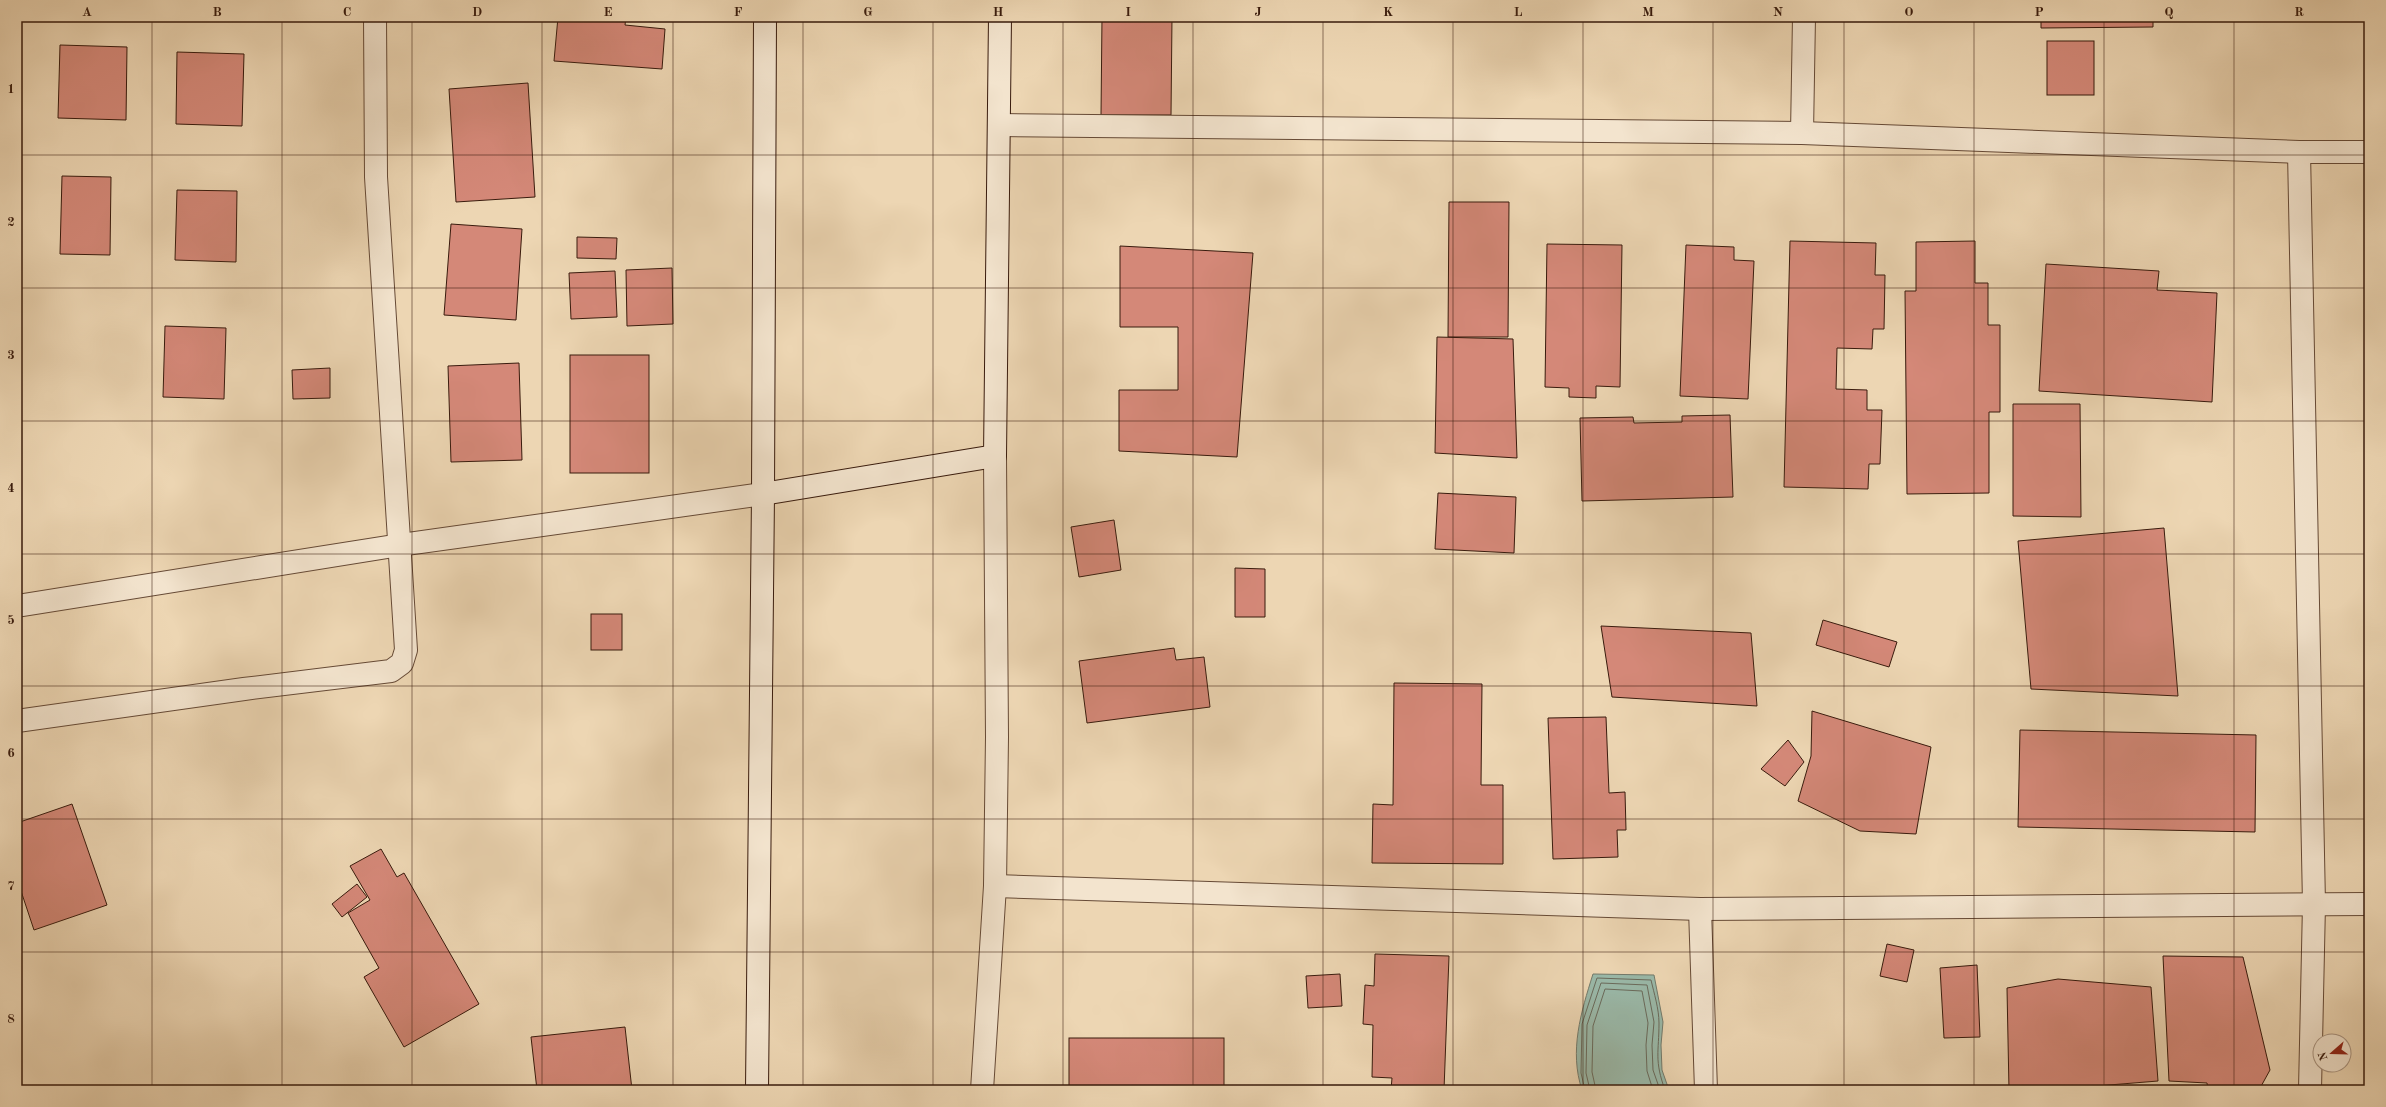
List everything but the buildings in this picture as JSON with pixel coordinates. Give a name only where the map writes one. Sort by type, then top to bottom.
[{"type":"street","points":[[17,721],[244,689],[391,672],[402,663],[406,650],[376,177],[375,17]]},
{"type":"street","points":[[757,1090],[763,494],[764,17]]},
{"type":"street","points":[[982,1090],[995,886],[997,737],[995,456],[1000,125],[1000,17]]},
{"type":"street","points":[[1802,133],[1804,17]]},
{"type":"street","points":[[1000,125],[1802,133],[2299,152],[2369,152]]},
{"type":"street","points":[[2299,152],[2314,904],[2310,1090]]},
{"type":"street","points":[[17,606],[400,545],[763,494],[995,456]]},
{"type":"street","points":[[995,886],[1700,909],[2369,904]]},
{"type":"street","points":[[1700,909],[1706,1090]]},
{"type":"water","points":[[1593,974],[1654,975],[1663,1022],[1661,1045],[1662,1070],[1669,1090],[1582,1090],[1578,1075],[1577,1061],[1578,1032],[1584,1003]]}]
